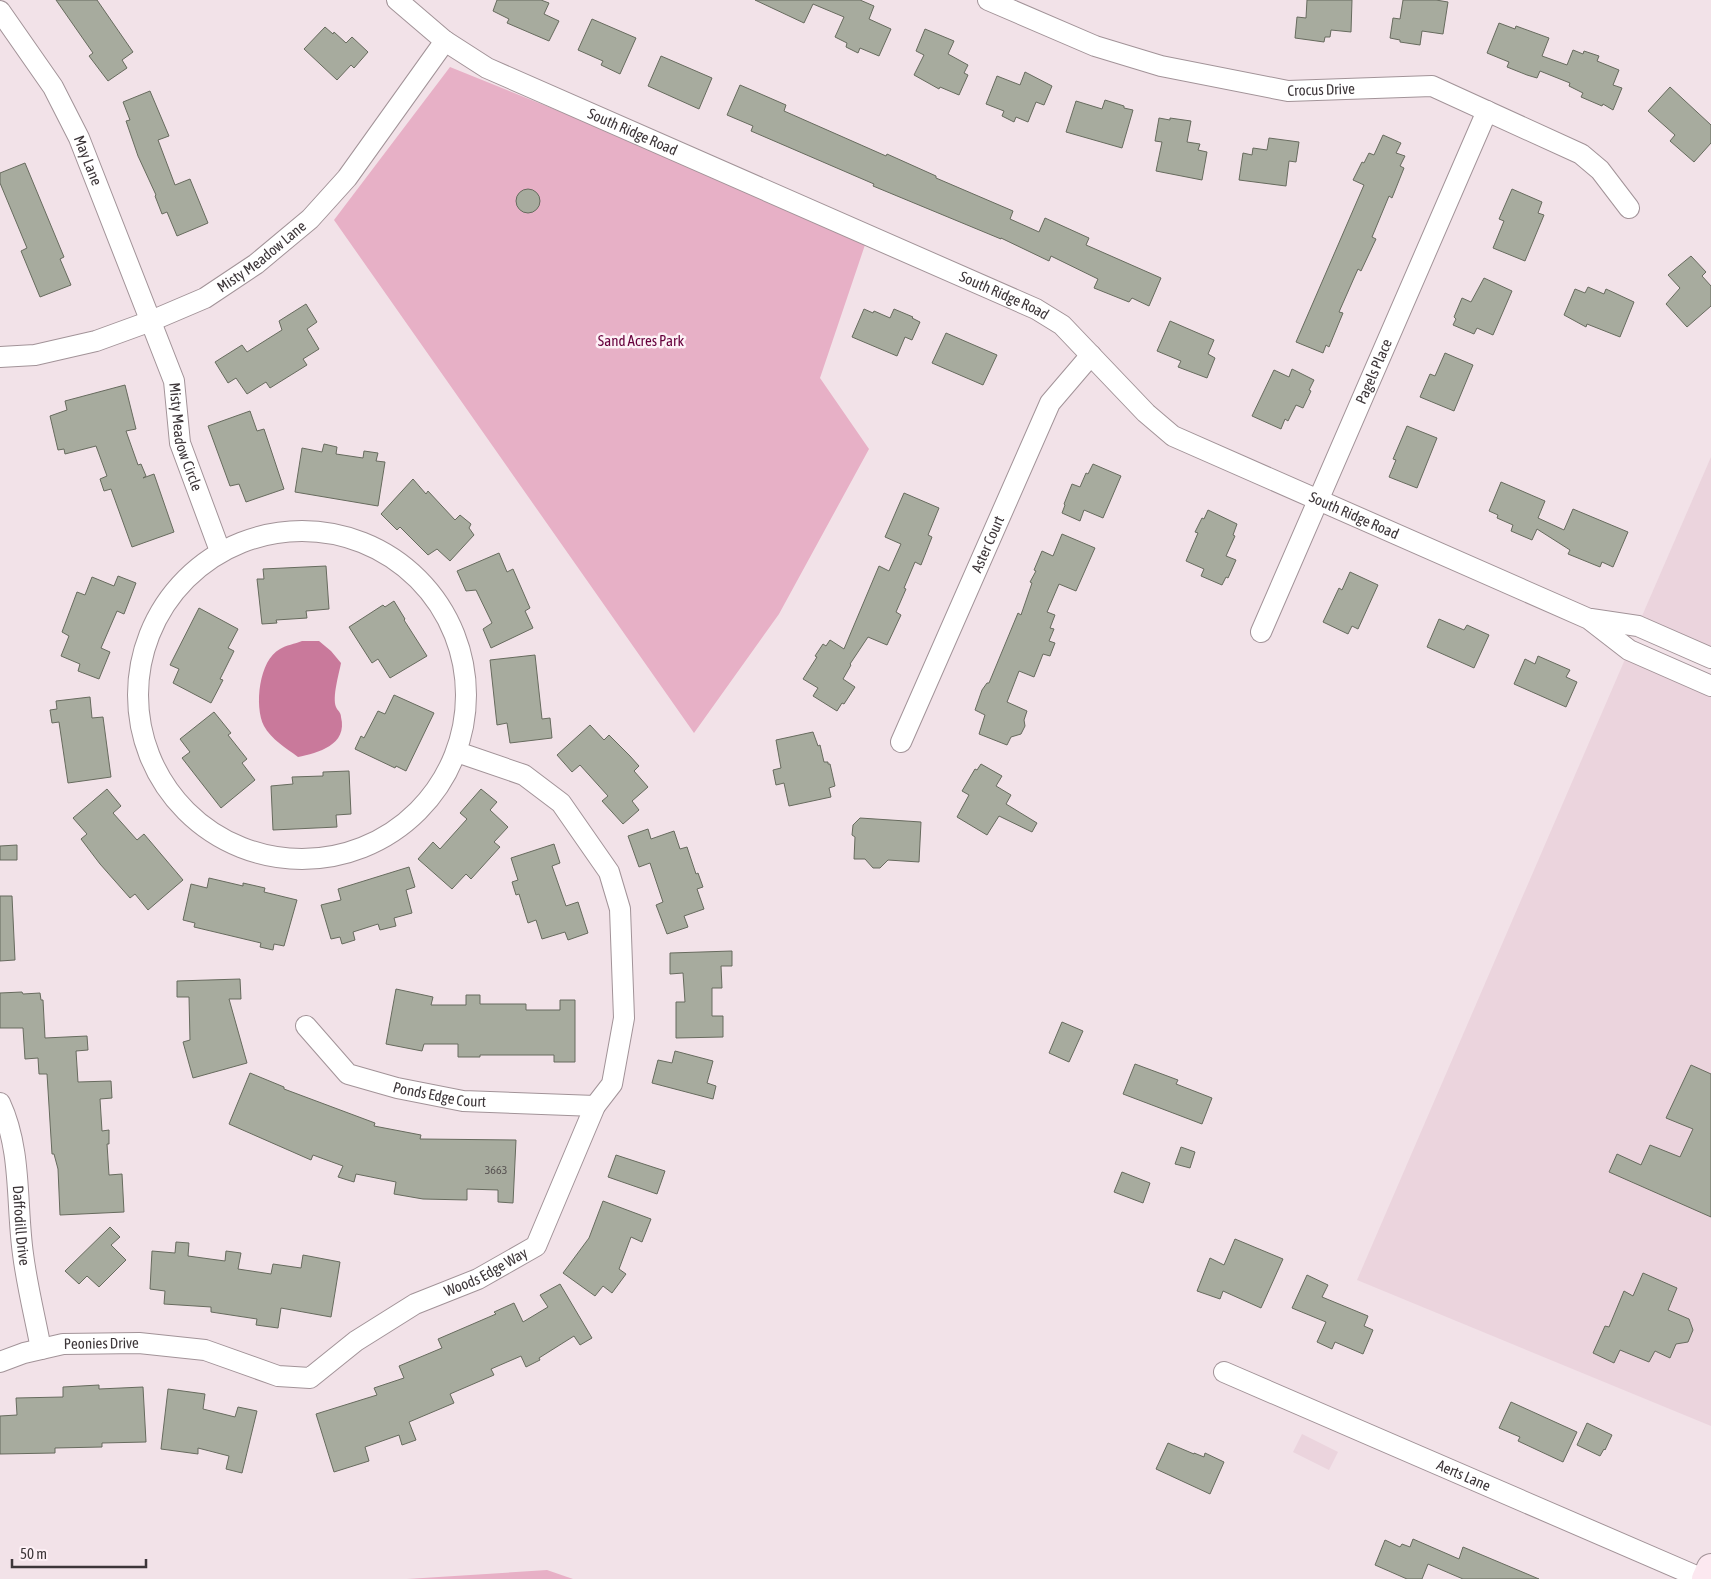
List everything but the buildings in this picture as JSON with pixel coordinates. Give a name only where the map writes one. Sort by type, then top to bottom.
[{"type":"main road","points":[[1705,1579],[1711,1568]]},
{"type":"street","name":"South Ridge Road","points":[[397,0],[445,41],[487,68],[1036,309],[1062,325],[1146,412],[1173,436],[1589,619],[1628,650],[1711,686]]},
{"type":"street","name":"Crocus Drive","points":[[988,0],[1095,46],[1161,66],[1288,91],[1432,86],[1581,154],[1600,170],[1629,208]]},
{"type":"street","name":"May Lane","points":[[0,11],[53,87],[79,138],[151,321]]},
{"type":"street","name":"Misty Meadow Lane","points":[[0,357],[35,355],[96,341],[151,321],[205,298],[256,264],[310,219],[348,178],[445,41]]},
{"type":"street","name":"Pagels Place","points":[[1260,632],[1487,112]]},
{"type":"street","name":"Misty Meadow Circle","points":[[151,321],[174,381],[180,443],[220,551]]},
{"type":"street","name":"Aster Court","points":[[901,742],[1050,403],[1091,354]]},
{"type":"street","points":[[319,530],[374,546],[424,584],[456,635],[467,700],[457,752],[440,787],[408,822],[352,853],[300,861],[244,850],[193,820],[154,768],[137,706],[145,643],[172,593],[220,551],[266,533],[319,530]]},
{"type":"street","name":"South Ridge Road","points":[[1589,619],[1638,626],[1711,658]]},
{"type":"street","name":"Woods Edge Way","points":[[205,1350],[278,1376],[310,1378],[356,1341],[415,1304],[478,1279],[536,1246],[595,1106],[612,1084],[624,1018],[620,909],[609,872],[560,803],[524,775],[457,752]]},
{"type":"street","name":"Ponds Edge Court","points":[[306,1026],[348,1074],[397,1088],[463,1101],[595,1106]]},
{"type":"street","name":"Daffodill Drive","points":[[0,1103],[11,1132],[14,1148],[23,1255],[41,1349]]},
{"type":"street","name":"Peonies Drive","points":[[0,1362],[63,1344],[91,1342],[139,1342],[205,1350]]},
{"type":"street","name":"Aerts Lane","points":[[1224,1372],[1705,1579]]},
{"type":"shaded area","points":[[1711,457],[1711,648],[1642,616]]},
{"type":"shaded area","points":[[302,641],[319,641],[341,663],[336,685],[335,703],[341,715],[342,727],[336,741],[330,746],[298,757],[267,731],[261,717],[259,696],[263,673],[273,655],[282,648]]},
{"type":"shaded area","points":[[1629,650],[1711,686],[1711,1426],[1357,1280]]},
{"type":"shaded area","points":[[1302,1434],[1338,1452],[1329,1470],[1293,1452]]},
{"type":"green space","name":"Sand Acres Park","points":[[450,67],[868,236],[820,378],[869,449],[779,614],[694,733],[334,220]]},
{"type":"green space","points":[[547,1570],[573,1579],[407,1579]]}]
